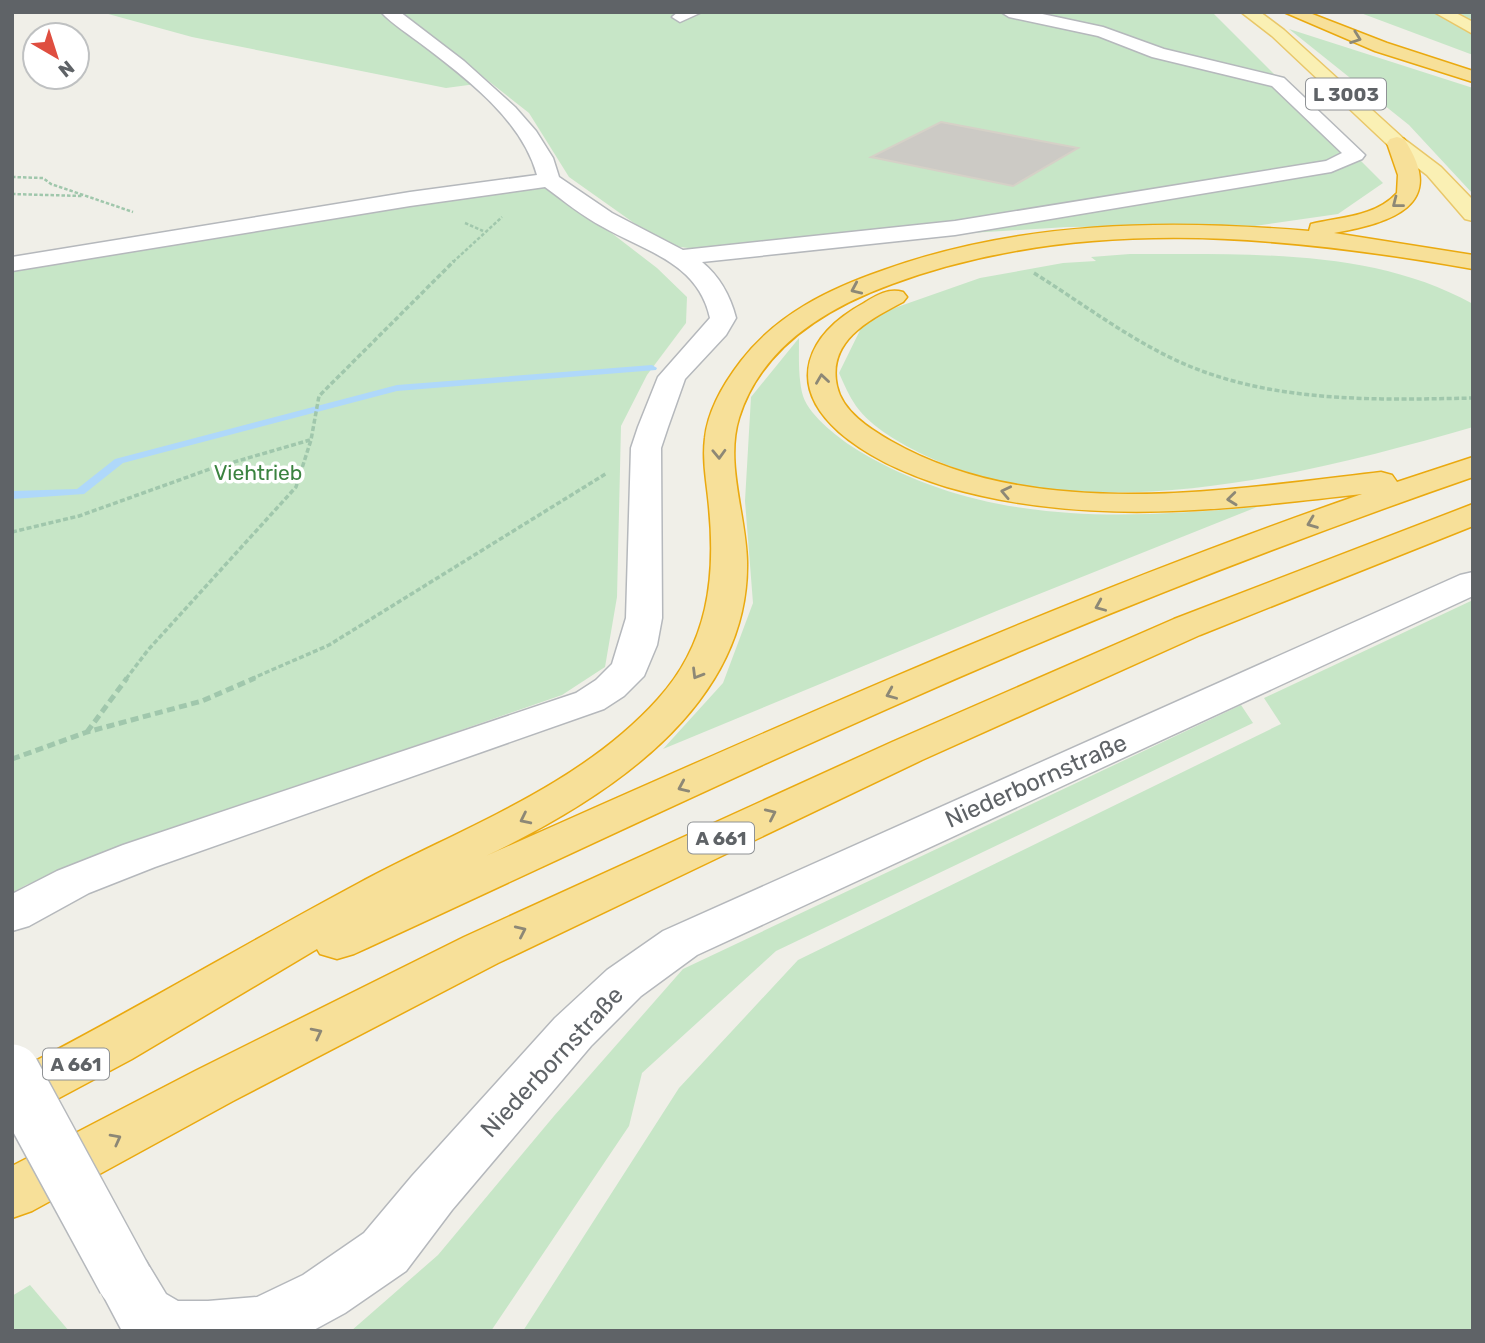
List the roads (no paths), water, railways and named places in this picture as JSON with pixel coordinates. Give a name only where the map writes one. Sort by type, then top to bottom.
[{"type":"highway","points":[[1292,12],[1381,47],[1473,77]]},
{"type":"highway","points":[[1331,12],[1473,60]]},
{"type":"highway","points":[[1259,234],[1356,223],[1393,208],[1406,198],[1410,186],[1397,142]]},
{"type":"highway","points":[[140,1030],[412,874],[536,813],[631,748],[673,708],[695,679],[722,623],[730,596],[731,546],[718,454],[724,417],[751,362],[778,335],[835,299],[891,274],[991,247],[1102,234],[1259,234],[1328,239],[1473,262]]},
{"type":"highway","points":[[1459,471],[1174,504],[1133,505],[1054,500],[953,479],[892,455],[846,422],[822,388],[820,369],[824,353],[833,338],[849,321],[897,296],[983,267],[1063,254],[1192,246],[1300,251],[1395,264],[1473,289]]},
{"type":"highway","name":"A 661","points":[[12,1098],[140,1030],[867,704],[1133,592],[1459,471]]},
{"type":"highway","name":"A 661","points":[[12,1194],[214,1086],[481,950],[907,751],[1186,627],[1473,514]]},
{"type":"main road","name":"L 3003","points":[[1249,12],[1278,33],[1397,142],[1434,171],[1473,215]]},
{"type":"main road","points":[[1442,12],[1473,29]]},
{"type":"lane","points":[[389,12],[432,42],[509,111],[548,165],[549,180]]},
{"type":"lane","points":[[683,257],[955,228],[1331,166],[1355,155],[1278,82],[1157,53],[1103,32],[1009,12]]},
{"type":"lane","points":[[12,264],[410,199],[549,180],[613,224],[683,257],[718,297],[723,318],[717,329],[672,377],[646,448],[644,618],[630,668],[610,688],[590,701],[139,856],[73,882],[12,914]]},
{"type":"lane","points":[[955,228],[979,241]]},
{"type":"lane","name":"Niederbornstraße","points":[[12,1072],[145,1314],[170,1328],[208,1330],[262,1325],[324,1294],[385,1252],[573,1032],[624,984],[680,943],[1473,583]]},
{"type":"waterway","points":[[12,495],[80,492],[119,461],[397,388],[652,368]]},
{"type":"park label","name":"Viehtrieb","points":[[258,473]]}]
